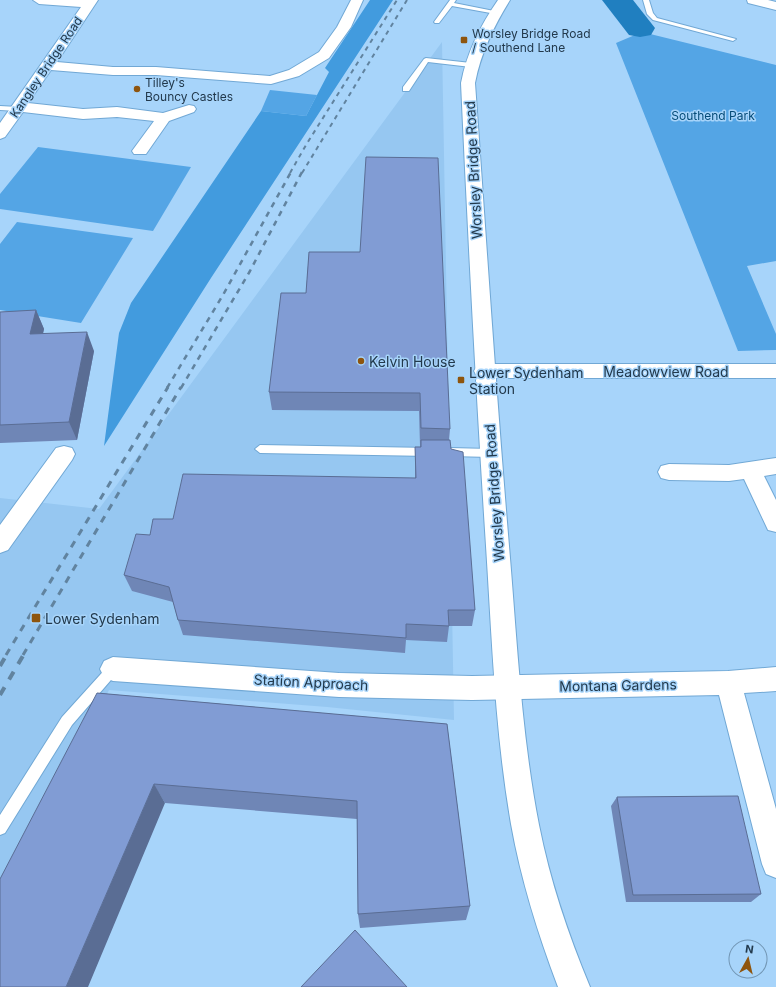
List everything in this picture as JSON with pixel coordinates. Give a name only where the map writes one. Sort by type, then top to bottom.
[{"type":"street","points":[[39,0],[91,2]]},
{"type":"street","points":[[48,65],[113,71],[156,70],[271,80],[294,73],[324,56],[344,27],[357,0]]},
{"type":"street","points":[[759,1],[776,6]]},
{"type":"street","name":"Kangley Bridge Road","points":[[0,134],[91,2]]},
{"type":"street","name":"Worsley Bridge Road","points":[[500,6],[479,41],[471,65],[468,83],[484,371],[513,744],[528,840],[542,894],[574,987]]},
{"type":"street","points":[[19,108],[83,114],[117,112],[164,118],[189,109]]},
{"type":"street","points":[[140,151],[164,118]]},
{"type":"street","name":"Meadowview Road","points":[[484,371],[776,371]]},
{"type":"street","points":[[0,543],[64,454]]},
{"type":"street","points":[[669,472],[729,473],[776,466]]},
{"type":"street","points":[[750,470],[776,523]]},
{"type":"street","name":"Station Approach","points":[[114,669],[339,685],[509,688]]},
{"type":"street","name":"Montana Gardens","points":[[509,688],[728,684],[776,679]]},
{"type":"street","points":[[728,684],[742,726],[776,864]]},
{"type":"lane","points":[[646,0],[650,14],[656,19],[733,39]]},
{"type":"lane","points":[[437,22],[451,2],[500,6]]},
{"type":"lane","points":[[406,89],[426,60],[471,65]]},
{"type":"lane","points":[[0,108],[19,108]]},
{"type":"lane","points":[[260,449],[491,452]]},
{"type":"lane","points":[[0,828],[67,721],[114,669]]},
{"type":"shaded area","points":[[370,0],[393,0],[211,278],[104,446],[119,333],[131,303],[261,111],[306,116],[329,72],[325,68]]},
{"type":"shaded area","points":[[442,42],[454,720],[327,707],[109,690],[0,904],[0,498],[99,509]]},
{"type":"green space","name":"Southend Park","points":[[642,32],[776,65],[776,261],[747,266],[776,334],[776,350],[738,351],[616,43]]},
{"type":"green space","points":[[270,90],[317,95],[306,116],[261,111]]},
{"type":"green space","points":[[38,147],[191,167],[153,231],[0,209],[0,194]]},
{"type":"green space","points":[[17,222],[133,238],[81,323],[0,310],[0,244]]},
{"type":"building","name":"Kelvin House","points":[[366,157],[438,158],[450,429],[421,428],[420,393],[269,392],[281,293],[306,293],[309,252],[360,252]]},
{"type":"building","points":[[36,310],[30,334],[87,332],[69,422],[0,425],[0,312]]},
{"type":"building","points":[[421,440],[450,440],[451,449],[463,452],[475,610],[448,610],[449,626],[406,624],[406,638],[178,620],[169,587],[124,575],[136,534],[150,535],[153,519],[173,519],[183,474],[416,478],[415,447],[421,447]]},
{"type":"building","points":[[97,693],[447,724],[470,906],[358,914],[357,801],[154,784],[66,987],[0,987],[0,879]]},
{"type":"building","points":[[738,796],[761,894],[633,895],[617,797]]},
{"type":"building","points":[[355,930],[407,987],[301,987]]},
{"type":"waterway","points":[[617,0],[640,28]]},
{"type":"railway","points":[[290,173],[397,0]]},
{"type":"railway","points":[[302,173],[407,0]]},
{"type":"railway","points":[[167,388],[223,295],[291,172]]},
{"type":"railway","points":[[181,388],[250,271],[302,172]]},
{"type":"railway","points":[[6,655],[168,387]]},
{"type":"railway","points":[[23,655],[181,387]]},
{"type":"railway","points":[[0,666],[7,654]]},
{"type":"railway","points":[[0,695],[24,654]]},
{"type":"place","name":"Worsley Bridge Road / Southend Lane","points":[[464,40]]},
{"type":"place","name":"Tilley's Bouncy Castles","points":[[137,89]]},
{"type":"place","name":"Kelvin House","points":[[361,361]]},
{"type":"place","name":"Lower Sydenham Station","points":[[461,380]]},
{"type":"place","name":"Lower Sydenham","points":[[36,618]]}]
